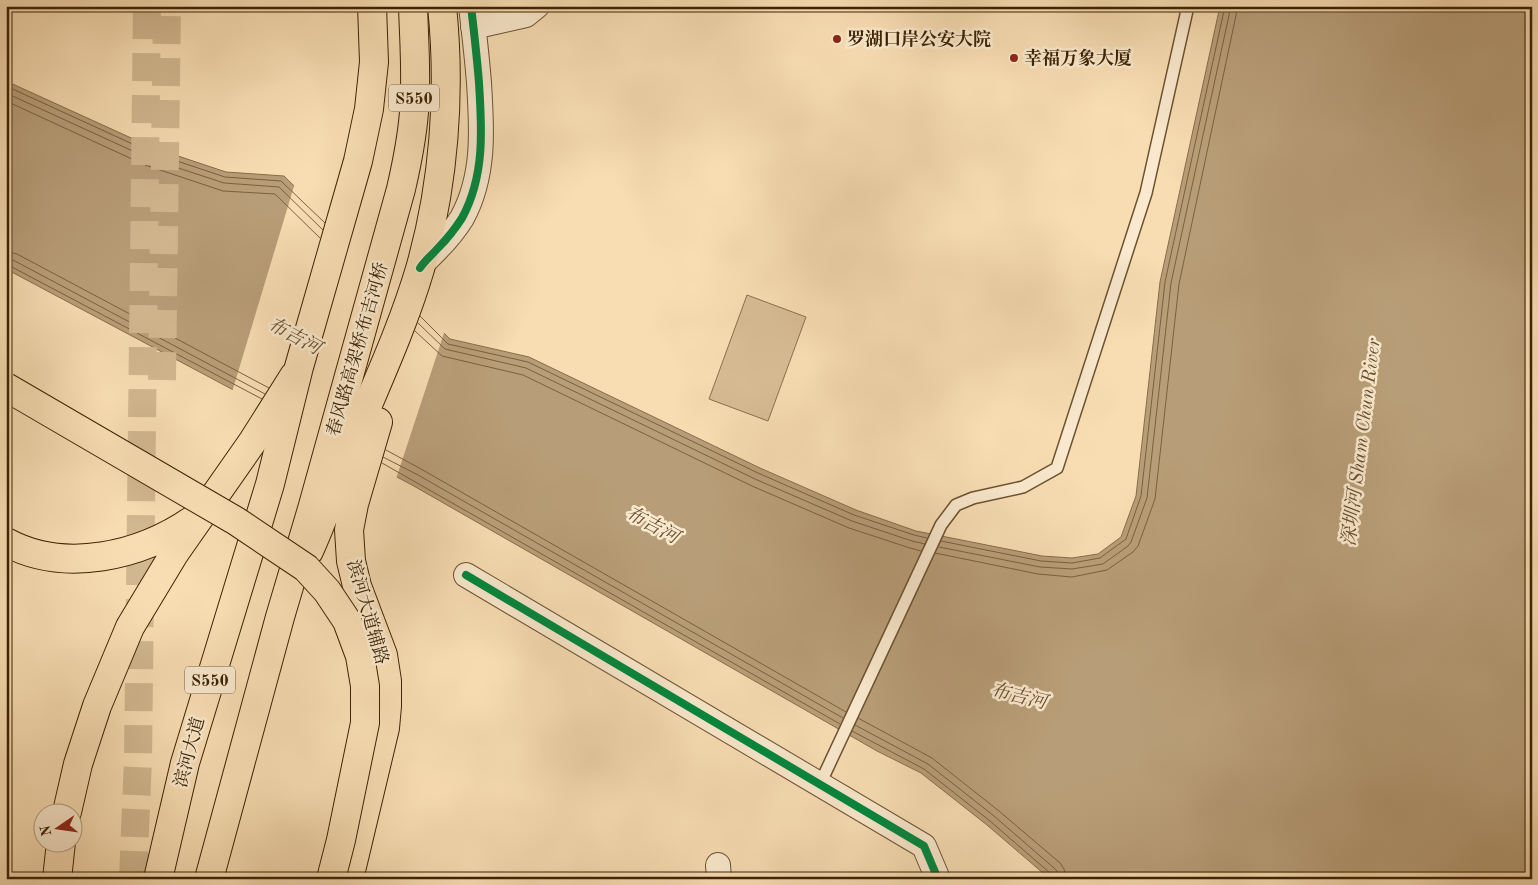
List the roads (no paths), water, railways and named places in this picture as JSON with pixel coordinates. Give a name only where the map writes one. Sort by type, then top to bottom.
[{"type":"main road","name":"S550","points":[[299,367],[351,186],[369,109],[374,62],[372,6]]},
{"type":"main road","name":"春风路高架桥布吉河桥","points":[[318,512],[407,162],[414,111],[413,6]]},
{"type":"main road","points":[[318,512],[416,279],[437,188],[445,109],[445,33],[442,6]]},
{"type":"main road","name":"滨河大道辅路","points":[[349,879],[385,728],[387,681],[383,655],[364,608],[351,561],[349,530],[354,504],[416,279]]},
{"type":"main road","points":[[68,802],[78,764],[97,706],[130,626],[174,554],[237,465],[299,367]]},
{"type":"main road","name":"滨河大道","points":[[158,879],[185,763],[270,484],[299,367]]},
{"type":"main road","points":[[6,387],[243,525],[306,568],[327,591],[347,621],[360,656],[365,686],[365,722],[331,879]]},
{"type":"main road","points":[[6,542],[36,554],[66,559],[100,557],[132,549],[162,537],[201,514],[237,465]]},
{"type":"main road","name":"S550","points":[[209,879],[280,616],[318,512]]},
{"type":"main road","points":[[56,879],[59,852]]},
{"type":"street","points":[[416,279],[424,262],[446,240],[462,218],[477,177],[482,147],[482,130],[472,16],[526,15],[537,6]]},
{"type":"street","points":[[466,575],[924,846],[938,879]]},
{"type":"lane","points":[[820,784],[941,525],[956,505],[973,498],[1023,487],[1056,468],[1146,193],[1188,6]]},
{"type":"water","points":[[1220,6],[1532,6],[1532,879],[1050,879],[987,825],[921,773],[877,751],[412,485],[6,269],[6,81],[151,147],[226,172],[284,176],[450,339],[529,357],[760,468],[856,510],[916,531],[1042,556],[1072,558],[1098,554],[1121,537],[1136,496],[1160,282]]},
{"type":"tunnel","points":[[133,879],[138,759],[147,6]]},
{"type":"tunnel","points":[[162,380],[167,6]]},
{"type":"place","name":"罗湖口岸公安大院","points":[[837,39]]},
{"type":"place","name":"幸福万象大厦","points":[[1014,58]]},
{"type":"water label","name":"布吉河","points":[[295,335]]},
{"type":"water label","name":"深圳河 Sham Chun River","points":[[1360,442]]},
{"type":"water label","name":"布吉河","points":[[653,524]]},
{"type":"water label","name":"布吉河","points":[[1019,695]]}]
